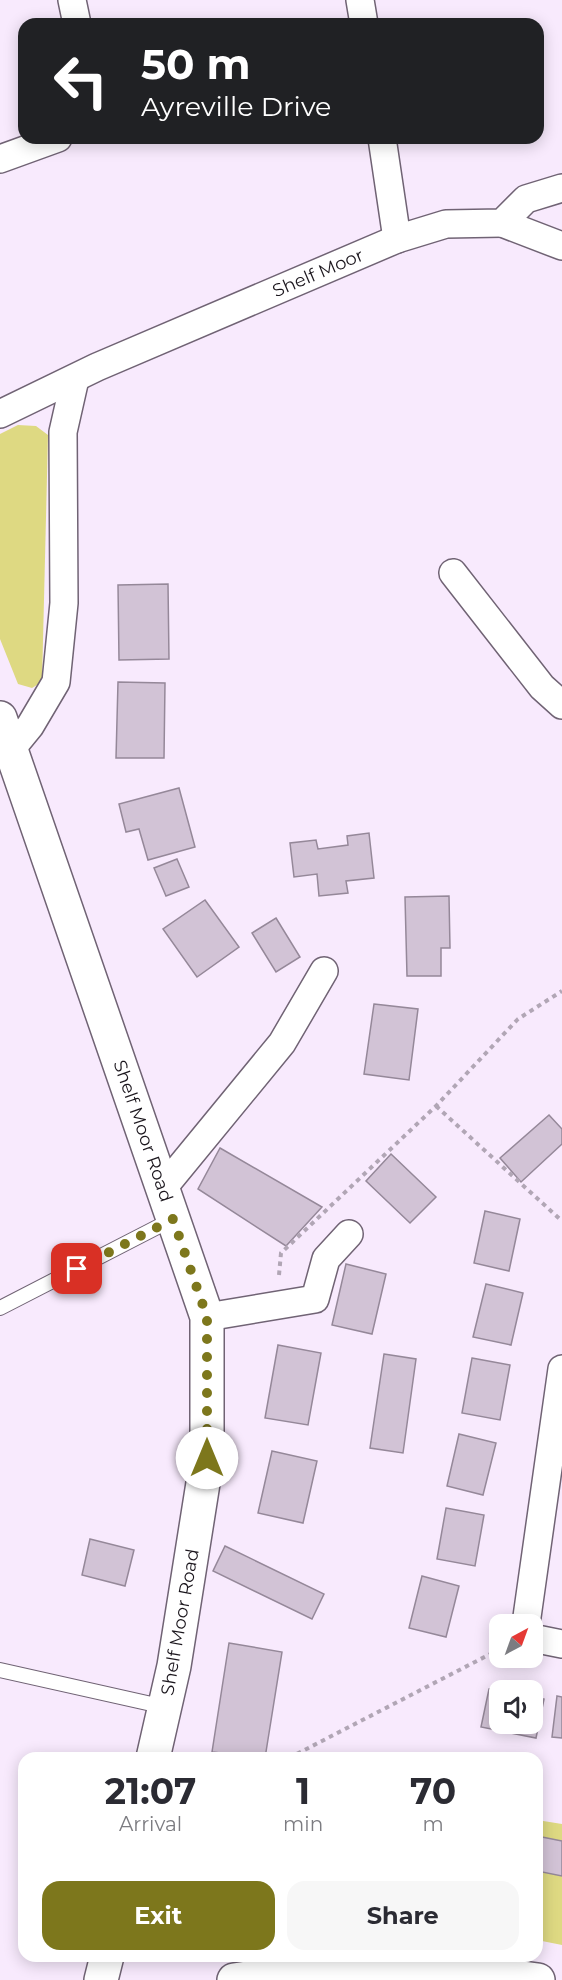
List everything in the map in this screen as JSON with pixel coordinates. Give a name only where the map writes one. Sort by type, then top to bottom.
[{"type":"main road","name":"Shelf Moor Road","points":[[0,718],[207,1317],[207,1458],[161,1739]]},
{"type":"main road","points":[[101,1980],[106,1962]]},
{"type":"main road","points":[[247,1971],[452,1969],[538,1980]]},
{"type":"street","points":[[72,0],[76,18]]},
{"type":"street","points":[[360,0],[363,18]]},
{"type":"street","points":[[0,159],[41,144]]},
{"type":"street","points":[[383,144],[397,239]]},
{"type":"street","points":[[562,188],[526,199],[502,223],[562,246]]},
{"type":"street","name":"Shelf Moor","points":[[0,414],[75,380],[97,367],[397,239],[446,224],[502,223]]},
{"type":"street","points":[[12,748],[30,726],[56,682],[64,603],[63,432],[75,380]]},
{"type":"street","points":[[453,573],[542,687],[562,705]]},
{"type":"street","points":[[163,1188],[282,1043],[324,972]]},
{"type":"street","points":[[207,1317],[315,1299],[326,1259],[349,1234]]},
{"type":"street","points":[[527,1614],[562,1369]]},
{"type":"street","points":[[543,1640],[562,1644]]},
{"type":"lane","points":[[0,1308],[173,1219]]},
{"type":"lane","points":[[0,1670],[161,1739]]},
{"type":"path","points":[[275,1306],[281,1253],[436,1106],[518,1018],[562,991]]},
{"type":"path","points":[[436,1106],[562,1221]]},
{"type":"path","points":[[305,1752],[489,1655]]},
{"type":"shaded area","points":[[18,425],[36,426],[48,435],[42,682],[32,688],[18,684],[0,639],[0,434]]},
{"type":"shaded area","points":[[543,1821],[562,1824],[562,1945],[543,1941]]},
{"type":"building","points":[[168,584],[169,659],[119,660],[118,585]]},
{"type":"building","points":[[118,682],[165,683],[164,758],[116,758]]},
{"type":"building","points":[[179,788],[195,847],[148,860],[139,829],[126,832],[119,804]]},
{"type":"building","points":[[369,833],[374,878],[346,881],[348,893],[319,896],[317,874],[294,877],[290,843],[316,840],[318,849],[348,845],[347,836]]},
{"type":"building","points":[[177,859],[189,887],[166,896],[154,868]]},
{"type":"building","points":[[449,896],[450,948],[441,948],[441,976],[407,976],[405,897]]},
{"type":"building","points":[[205,900],[239,947],[197,977],[163,929]]},
{"type":"building","points":[[276,918],[300,957],[276,972],[252,933]]},
{"type":"building","points":[[374,1004],[418,1009],[409,1080],[364,1074]]},
{"type":"building","points":[[549,1115],[562,1129],[562,1144],[521,1182],[500,1158]]},
{"type":"building","points":[[220,1148],[322,1207],[286,1246],[198,1189]]},
{"type":"building","points":[[391,1154],[436,1197],[410,1223],[366,1181]]},
{"type":"building","points":[[485,1211],[520,1219],[509,1271],[474,1263]]},
{"type":"building","points":[[346,1264],[386,1274],[372,1334],[332,1325]]},
{"type":"building","points":[[486,1284],[523,1293],[511,1345],[473,1337]]},
{"type":"building","points":[[278,1345],[321,1353],[308,1425],[265,1418]]},
{"type":"building","points":[[384,1354],[416,1359],[403,1453],[370,1448]]},
{"type":"building","points":[[472,1358],[510,1365],[500,1420],[462,1413]]},
{"type":"building","points":[[459,1434],[496,1443],[483,1495],[447,1486]]},
{"type":"building","points":[[272,1451],[317,1461],[303,1523],[258,1513]]},
{"type":"building","points":[[446,1508],[484,1515],[475,1566],[437,1559]]},
{"type":"building","points":[[90,1539],[134,1550],[125,1586],[82,1575]]},
{"type":"building","points":[[225,1546],[324,1594],[312,1619],[213,1571]]},
{"type":"building","points":[[422,1576],[459,1586],[446,1637],[409,1628]]},
{"type":"building","points":[[229,1643],[282,1652],[266,1752],[212,1752]]},
{"type":"building","points":[[489,1689],[489,1729],[481,1727]]},
{"type":"building","points":[[557,1696],[562,1697],[562,1738],[552,1737]]},
{"type":"building","points":[[516,1734],[537,1734],[536,1738]]},
{"type":"building","points":[[543,1837],[562,1841],[562,1876],[543,1872]]},
{"type":"route","points":[[77,1269],[173,1219],[207,1317],[207,1458]]}]
